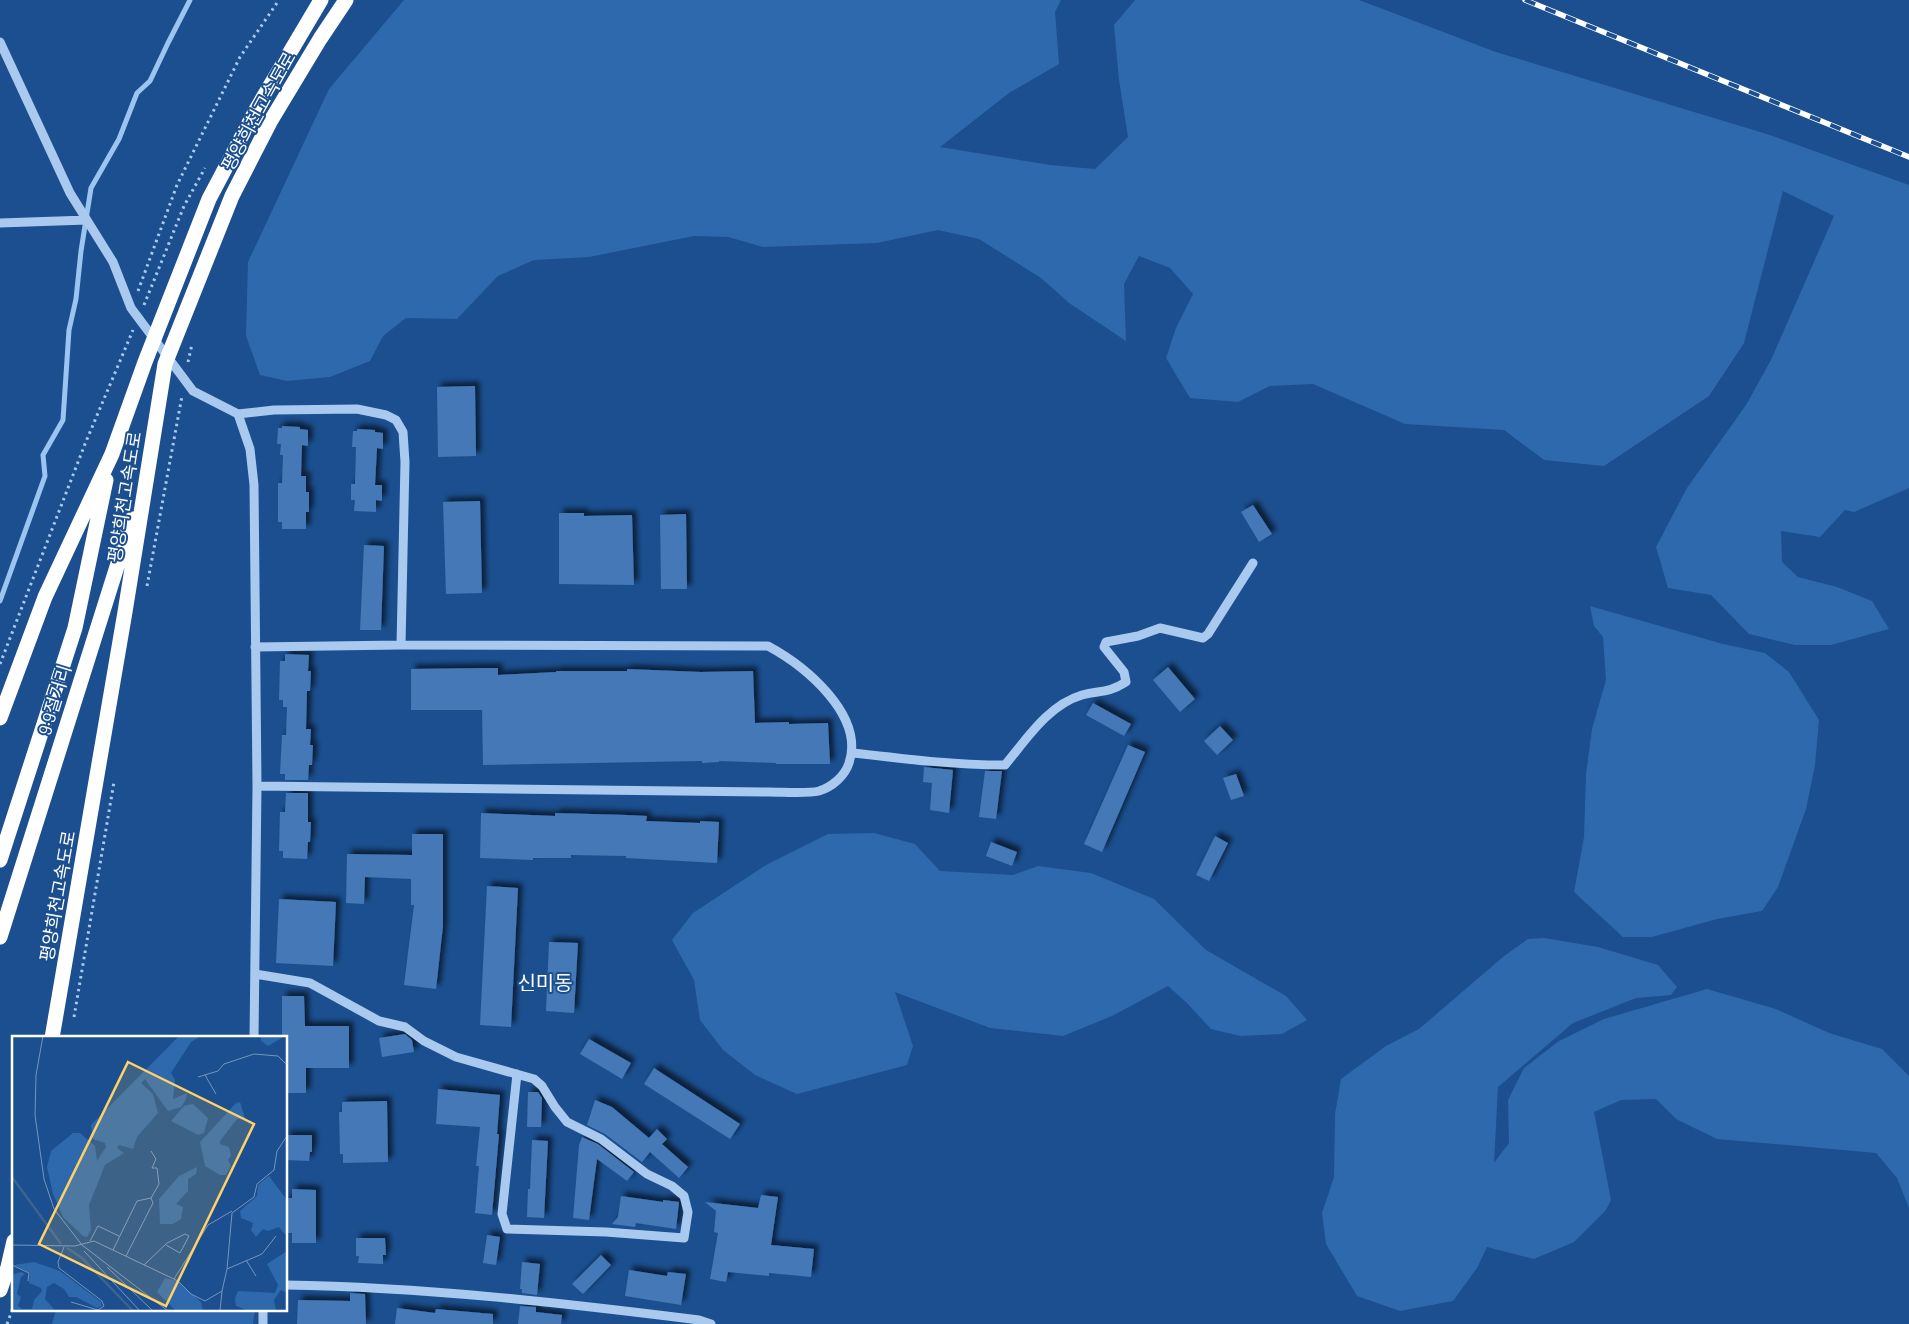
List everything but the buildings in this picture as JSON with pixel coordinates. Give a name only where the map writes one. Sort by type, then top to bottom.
[{"type":"highway","name":"평양희천고속도로","points":[[0,718],[44,597],[112,454],[208,199],[257,108],[321,0]]},
{"type":"highway","name":"평양희천고속도로","points":[[52,1036],[125,612],[164,364],[232,196],[270,122],[346,0]]},
{"type":"highway","name":"9·9절거리","points":[[0,860],[75,628],[112,454]]},
{"type":"highway","name":"9·9절거리","points":[[0,937],[146,474]]},
{"type":"highway","points":[[0,1290],[12,1250]]},
{"type":"street","points":[[0,42],[70,194],[113,262],[131,308],[193,391],[238,414],[274,410],[357,409],[386,415],[396,420],[403,432],[405,462],[401,645]]},
{"type":"street","points":[[0,223],[87,220]]},
{"type":"street","points":[[238,414],[250,449],[254,485],[257,786],[254,1036]]},
{"type":"street","points":[[853,753],[969,765],[1005,765],[1048,715],[1065,702],[1083,695],[1115,689],[1126,682],[1124,672],[1104,647],[1106,642],[1138,636],[1160,628],[1203,638],[1208,634],[1253,563]]},
{"type":"street","points":[[255,647],[401,645],[768,646],[786,656],[814,679],[834,699],[852,739],[853,753],[847,770],[838,780],[819,790],[769,792],[257,786]]},
{"type":"street","points":[[255,974],[310,983],[379,1021],[405,1027],[424,1041],[456,1057],[517,1074],[534,1079],[542,1086],[554,1107],[567,1122],[602,1139],[647,1174],[672,1186],[684,1196],[688,1212],[684,1238],[606,1232],[507,1228],[502,1214],[517,1074]]},
{"type":"street","points":[[288,1285],[364,1286],[602,1308],[699,1320],[711,1324]]},
{"type":"path","points":[[131,308],[177,184],[240,57],[279,0]]},
{"type":"path","points":[[147,587],[192,343]]},
{"type":"path","points":[[73,1020],[114,780]]},
{"type":"path","points":[[7,1324],[12,1310]]},
{"type":"shaded area","points":[[404,0],[1061,0],[1055,12],[1059,64],[1009,93],[940,147],[1050,165],[1095,169],[1128,137],[1119,80],[1114,25],[1135,0],[1359,0],[1496,52],[1770,135],[1909,185],[1909,488],[1854,512],[1845,510],[1820,537],[1781,531],[1782,562],[1798,577],[1837,587],[1872,601],[1889,629],[1831,645],[1795,645],[1749,634],[1711,595],[1668,588],[1656,547],[1687,488],[1746,405],[1771,360],[1834,216],[1783,191],[1744,343],[1709,396],[1604,466],[1544,460],[1504,430],[1405,424],[1313,384],[1270,386],[1238,402],[1190,398],[1166,358],[1176,328],[1193,294],[1170,268],[1139,256],[1124,284],[1126,341],[1069,303],[1041,278],[979,239],[938,230],[877,243],[763,247],[728,237],[694,236],[589,257],[534,260],[498,276],[457,319],[406,318],[383,336],[370,361],[330,377],[287,381],[260,375],[246,336],[248,262],[329,89]]},
{"type":"shaded area","points":[[1590,606],[1723,644],[1765,653],[1789,672],[1819,720],[1815,765],[1806,809],[1778,887],[1762,911],[1717,919],[1652,937],[1623,937],[1574,892],[1584,837],[1586,774],[1592,729],[1606,680],[1603,637],[1594,626]]},
{"type":"shaded area","points":[[874,833],[915,844],[940,871],[1013,875],[1038,866],[1091,873],[1154,899],[1206,950],[1286,996],[1307,1020],[1282,1034],[1240,1036],[1211,1029],[1168,986],[1112,1016],[1063,1036],[990,1028],[895,992],[913,1046],[907,1065],[797,1094],[755,1075],[723,1050],[700,1020],[694,980],[672,940],[693,913],[766,865],[828,834]]},
{"type":"shaded area","points":[[1544,938],[1598,947],[1658,965],[1677,987],[1671,995],[1636,998],[1573,1023],[1498,1087],[1494,1163],[1509,1143],[1508,1100],[1524,1068],[1559,1041],[1604,1019],[1707,989],[1776,1009],[1829,1033],[1882,1049],[1909,1076],[1909,1208],[1897,1178],[1876,1153],[1717,1139],[1676,1119],[1656,1099],[1621,1100],[1594,1112],[1611,1200],[1606,1210],[1574,1242],[1534,1259],[1487,1247],[1477,1268],[1453,1301],[1400,1311],[1357,1296],[1326,1244],[1322,1213],[1334,1177],[1335,1114],[1341,1079],[1386,1046],[1419,1029],[1504,956],[1528,939]]},
{"type":"shaded area","points":[[55,1312],[255,1312],[253,1324],[52,1324]]},
{"type":"waterway","points":[[0,601],[45,476],[43,455],[63,420],[69,330],[76,299],[91,188],[119,139],[137,93],[150,81],[190,0]]},
{"type":"railway","points":[[1525,0],[1909,157]]},
{"type":"district","name":"신미동","points":[[545,982]]}]
